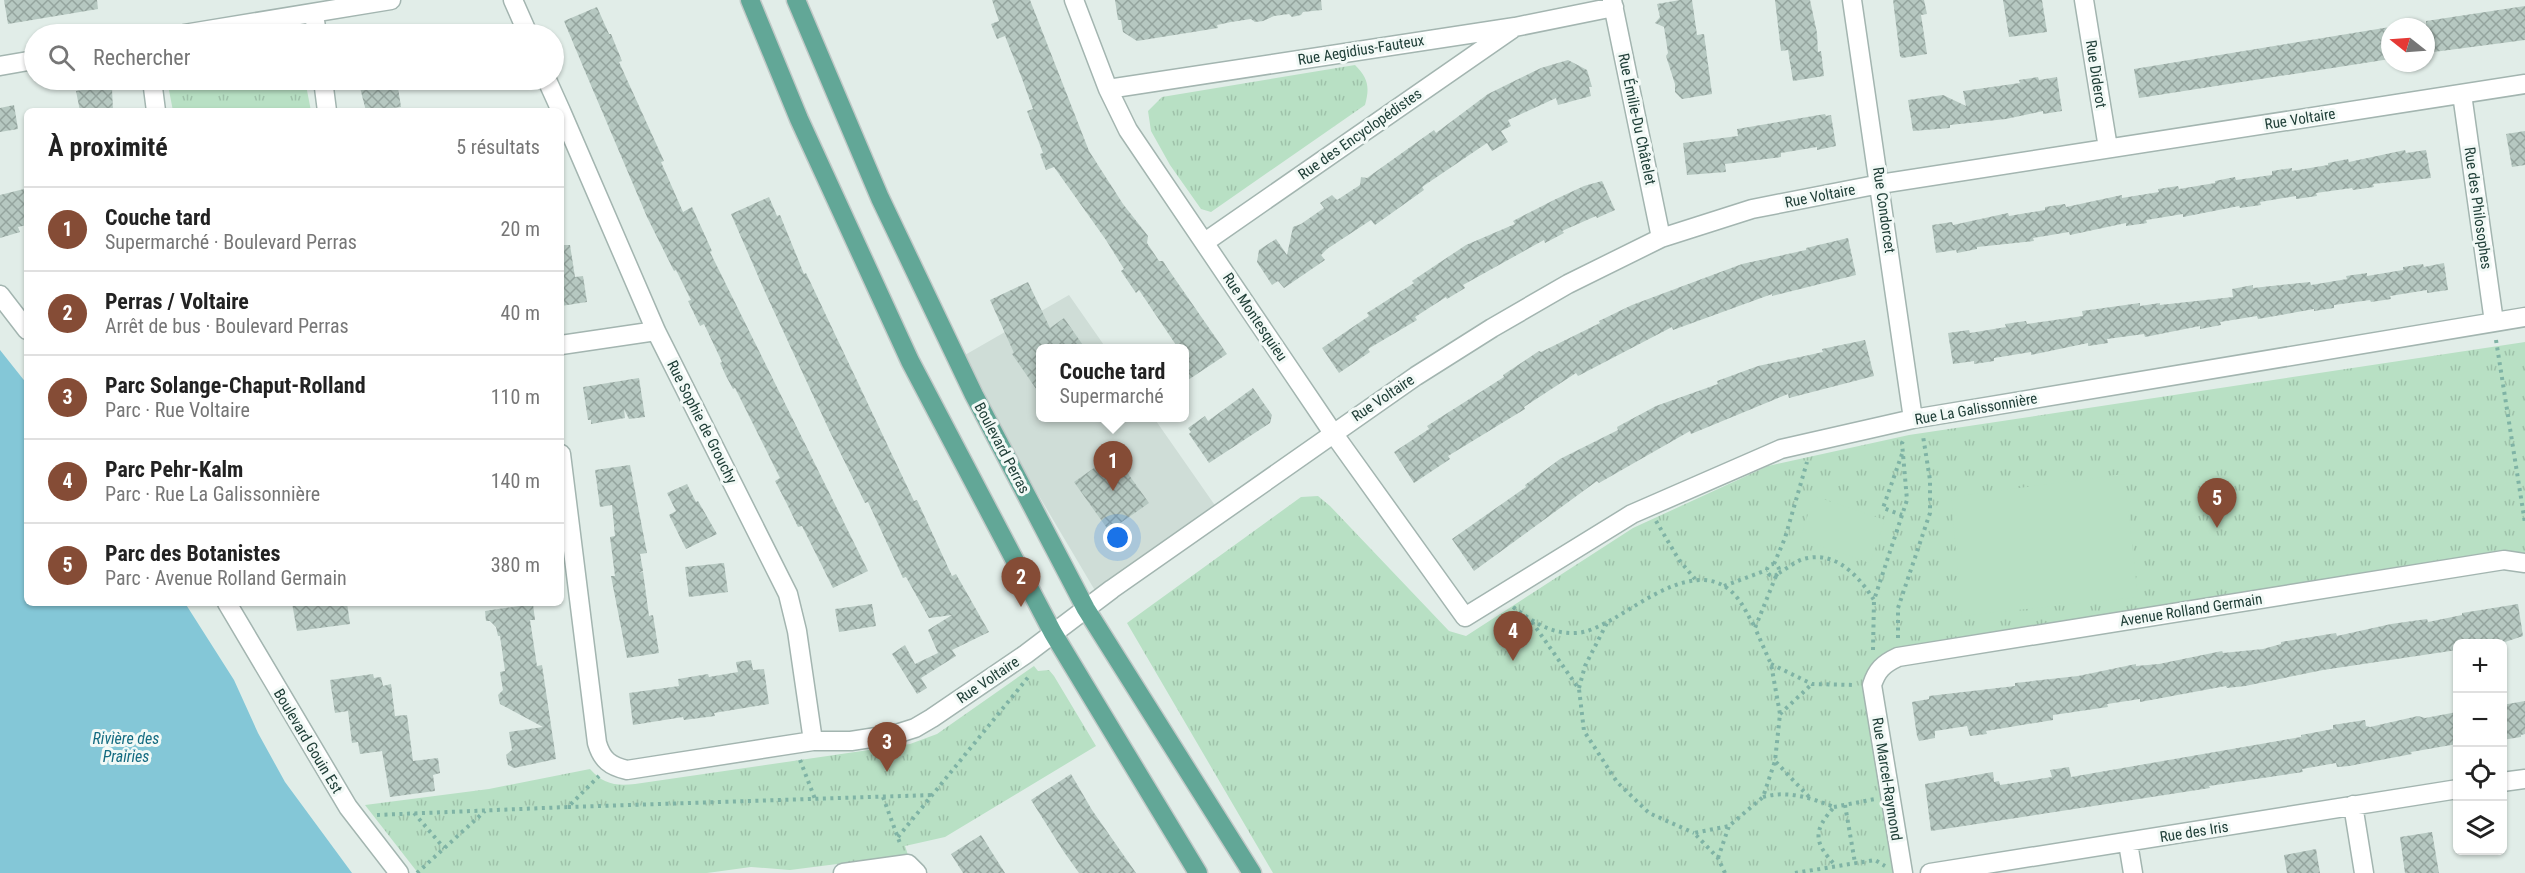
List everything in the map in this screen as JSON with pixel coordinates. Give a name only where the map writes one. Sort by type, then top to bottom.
[{"type":"main road","points":[[750,0],[799,119],[910,361],[1053,633],[1198,873]]},
{"type":"main road","name":"Boulevard Perras","points":[[796,0],[880,198],[969,386],[1086,609],[1252,873]]},
{"type":"street","points":[[248,24],[391,0]]},
{"type":"street","points":[[513,0],[524,24]]},
{"type":"street","name":"Rue Montesquieu","points":[[1074,0],[1108,89],[1128,130],[1333,433],[1465,617]]},
{"type":"street","name":"Rue Condorcet","points":[[1852,0],[1917,419]]},
{"type":"street","name":"Rue Diderot","points":[[2084,0],[2108,148]]},
{"type":"street","name":"Rue Aegidius-Fauteux","points":[[1108,89],[1515,27],[1613,4]]},
{"type":"street","name":"Rue Émilie-Du Châtelet","points":[[1613,4],[1661,238]]},
{"type":"street","points":[[314,14],[316,24]]},
{"type":"street","name":"Rue des Encyclopédistes","points":[[1205,242],[1515,27]]},
{"type":"street","points":[[0,66],[24,62]]},
{"type":"street","name":"Rue Voltaire","points":[[607,763],[627,770],[813,741],[851,741],[896,734],[915,728],[1053,633],[1333,433],[1492,328],[1568,285],[1661,238],[1752,209],[1880,184],[2525,84]]},
{"type":"street","points":[[153,90],[156,108]]},
{"type":"street","points":[[324,90],[327,108]]},
{"type":"street","name":"Rue Sophie de Grouchy","points":[[552,90],[560,108]]},
{"type":"street","name":"Rue des Philosophes","points":[[2462,94],[2494,322]]},
{"type":"street","name":"Rue Sophie de Grouchy","points":[[564,118],[656,331],[788,594],[797,631],[813,741]]},
{"type":"street","points":[[0,295],[24,326]]},
{"type":"street","name":"Rue La Galissonnière","points":[[1465,617],[1632,514],[1781,449],[1917,419],[2525,317]]},
{"type":"street","points":[[564,345],[656,331]]},
{"type":"street","points":[[564,478],[597,743],[600,754],[607,763]]},
{"type":"street","name":"Avenue Rolland Germain","points":[[1898,657],[2504,560],[2525,563]]},
{"type":"street","name":"Boulevard Gouin Est","points":[[229,606],[318,758],[355,815],[399,873]]},
{"type":"street","points":[[1872,686],[1882,665],[1898,657]]},
{"type":"street","name":"Rue Marcel-Raymond","points":[[1872,686],[1890,796],[1896,871]]},
{"type":"street","points":[[2507,781],[2525,779]]},
{"type":"street","name":"Rue des Iris","points":[[1930,873],[2453,790]]},
{"type":"street","points":[[2353,805],[2364,873]]},
{"type":"street","points":[[2128,843],[2133,873]]},
{"type":"street","points":[[843,873],[912,869]]},
{"type":"path","points":[[2494,322],[2525,523]]},
{"type":"path","points":[[1873,654],[1874,600],[1907,500],[1902,443],[1917,419]]},
{"type":"path","points":[[1898,657],[1898,608],[1929,513],[1931,496],[1917,419]]},
{"type":"path","points":[[1724,586],[1767,570],[1770,565],[1774,564],[1785,538],[1813,442]]},
{"type":"path","points":[[1902,452],[1883,508],[1902,515]]},
{"type":"path","points":[[1648,507],[1679,560],[1696,579]]},
{"type":"path","points":[[1767,570],[1770,576],[1778,575],[1806,558],[1834,560],[1860,578],[1874,600]]},
{"type":"path","points":[[1755,628],[1778,575],[1779,567],[1774,564]]},
{"type":"path","points":[[1499,596],[1546,629],[1574,633],[1587,631],[1609,621],[1678,583],[1696,579],[1724,586],[1738,599],[1755,628],[1771,664],[1780,714],[1775,761],[1763,797]]},
{"type":"path","points":[[1532,621],[1579,689]]},
{"type":"path","points":[[1609,621],[1585,666],[1579,689],[1584,731],[1617,782],[1649,813],[1694,833],[1718,858],[1725,873]]},
{"type":"path","points":[[1771,664],[1812,684],[1872,686]]},
{"type":"path","points":[[898,837],[1037,667]]},
{"type":"path","points":[[1780,714],[1812,684]]},
{"type":"path","points":[[794,744],[815,799]]},
{"type":"path","points":[[1775,761],[1810,798]]},
{"type":"path","points":[[567,807],[598,777],[607,763]]},
{"type":"path","points":[[1694,833],[1729,826],[1763,797],[1778,793],[1810,798],[1834,807],[1890,796]]},
{"type":"path","points":[[355,815],[932,795]]},
{"type":"path","points":[[883,796],[912,869]]},
{"type":"path","points":[[1845,805],[1855,863]]},
{"type":"path","points":[[1834,807],[1820,823],[1818,834],[1820,847],[1836,866]]},
{"type":"path","points":[[416,873],[486,810]]},
{"type":"path","points":[[414,813],[444,848]]},
{"type":"path","points":[[1718,858],[1729,826]]},
{"type":"path","points":[[1795,873],[1875,860],[1896,871]]},
{"type":"shaded area","points":[[1069,295],[1103,344],[1036,344],[1036,422],[1157,422],[1221,514],[1100,599],[958,359]]},
{"type":"green space","points":[[1355,65],[1367,83],[1365,105],[1211,212],[1201,209],[1170,165],[1151,131],[1148,111],[1162,97]]},
{"type":"green space","points":[[169,90],[307,90],[310,108],[172,108]]},
{"type":"green space","points":[[2525,342],[2525,564],[1898,657],[1872,686],[1903,873],[1273,873],[1127,623],[1301,497],[1318,496],[1330,506],[1449,631],[1466,636],[1633,528],[1768,466],[1909,435]]},
{"type":"green space","points":[[2124,474],[2138,597],[1962,616],[1951,497]]},
{"type":"green space","points":[[1814,496],[1885,520],[1870,563],[1800,539]]},
{"type":"green space","points":[[1034,666],[1038,671],[1049,670],[1054,676],[1096,746],[945,837],[905,846],[908,855],[790,870],[751,867],[707,873],[418,873],[365,805],[489,789],[590,769],[610,783],[635,784],[910,744],[937,734]]},
{"type":"water","name":"Rivière des Prairies","points":[[0,350],[24,380],[24,606],[187,606],[234,680],[258,733],[285,782],[352,873],[0,873]]},
{"type":"building","points":[[4,0],[97,0],[98,9],[8,24]]},
{"type":"building","points":[[992,0],[1030,0],[1089,151],[1123,204],[1148,236],[1147,243],[1159,261],[1163,261],[1227,354],[1189,379],[1189,344],[1175,344],[1139,290],[1136,293],[1121,271],[1124,269],[1106,240],[1054,167],[1046,170],[1040,154],[1043,153],[1027,111],[1033,109],[1021,76],[1005,36],[997,39],[991,24],[999,21]]},
{"type":"building","points":[[1115,0],[1321,0],[1322,10],[1303,12],[1301,15],[1292,17],[1289,14],[1274,16],[1263,21],[1255,22],[1251,19],[1231,22],[1217,25],[1218,28],[1137,41],[1123,32],[1121,20],[1118,20]]},
{"type":"building","points":[[1692,0],[1697,35],[1704,34],[1712,94],[1682,99],[1675,92],[1675,84],[1666,56],[1668,53],[1664,27],[1655,23],[1660,17],[1657,4]]},
{"type":"building","points":[[1775,0],[1810,0],[1824,76],[1793,81],[1788,50],[1781,51]]},
{"type":"building","points":[[1893,0],[1924,0],[1927,14],[1921,15],[1927,54],[1902,58],[1900,56]]},
{"type":"building","points":[[2003,0],[2042,0],[2047,32],[2009,37]]},
{"type":"building","points":[[2525,6],[2525,40],[2435,52],[2435,20]]},
{"type":"building","points":[[597,7],[611,34],[622,61],[619,62],[664,161],[661,162],[683,212],[692,207],[712,251],[710,252],[868,571],[833,588],[802,526],[798,527],[775,481],[780,478],[735,388],[733,389],[726,376],[704,324],[700,326],[688,301],[691,300],[647,217],[564,21]]},
{"type":"building","points":[[2381,28],[2381,60],[2139,98],[2134,69]]},
{"type":"building","points":[[1568,60],[1587,70],[1592,87],[1589,87],[1591,96],[1558,105],[1556,98],[1508,120],[1511,126],[1501,131],[1508,142],[1492,151],[1487,143],[1422,187],[1424,190],[1375,225],[1371,220],[1327,249],[1321,255],[1325,260],[1284,288],[1278,281],[1272,285],[1257,262],[1259,250],[1276,239],[1287,255],[1293,227],[1324,208],[1320,203],[1332,195],[1337,200],[1360,185],[1361,177],[1367,178],[1434,130],[1436,133],[1488,94],[1541,68]]},
{"type":"building","points":[[2038,77],[2039,80],[2057,77],[2062,111],[2043,114],[2043,111],[2006,119],[1950,125],[1950,128],[1913,131],[1908,100],[1943,95],[1966,106],[1963,91],[2020,83],[2019,80]]},
{"type":"building","points":[[112,90],[113,108],[79,108],[76,91]]},
{"type":"building","points":[[361,90],[398,90],[401,107],[365,108]]},
{"type":"building","points":[[14,105],[18,129],[0,132],[0,108]]},
{"type":"building","points":[[1825,114],[1826,116],[1831,115],[1836,146],[1781,153],[1781,157],[1725,164],[1726,172],[1687,175],[1683,143],[1738,136],[1737,129]]},
{"type":"building","points":[[2525,131],[2525,165],[2512,167],[2506,134]]},
{"type":"building","points":[[2405,150],[2406,153],[2426,150],[2431,178],[2373,184],[2374,187],[2316,193],[2317,196],[2296,199],[2296,196],[2260,202],[2261,205],[2240,208],[2239,206],[2183,217],[2183,214],[2146,220],[2147,223],[2126,226],[2126,223],[2070,235],[2069,232],[2033,238],[2034,241],[1977,247],[1977,249],[1957,253],[1956,250],[1936,253],[1932,225],[1952,222],[1953,225],[2008,213],[2009,216],[2065,204],[2066,207],[2122,195],[2122,198],[2159,192],[2158,189],[2178,186],[2179,189],[2215,183],[2215,181],[2235,177],[2236,180],[2272,175],[2272,171],[2292,168],[2292,171],[2348,159],[2349,162]]},
{"type":"building","points":[[1602,181],[1615,210],[1562,231],[1564,233],[1545,243],[1544,240],[1463,285],[1465,288],[1415,317],[1417,320],[1368,349],[1370,352],[1339,373],[1322,348],[1369,316],[1367,313],[1414,283],[1412,281],[1466,245],[1515,224],[1513,221],[1556,199],[1584,186]]},
{"type":"building","points":[[24,189],[24,226],[18,227],[20,232],[0,238],[0,195]]},
{"type":"building","points":[[769,197],[777,216],[780,215],[804,274],[806,273],[914,501],[917,500],[952,576],[956,574],[989,632],[952,650],[956,656],[921,678],[927,688],[917,694],[892,654],[905,645],[915,664],[938,653],[928,630],[952,615],[929,618],[906,577],[903,578],[868,502],[865,503],[830,432],[765,292],[731,214]]},
{"type":"building","points":[[1848,238],[1856,275],[1772,296],[1772,294],[1673,330],[1672,327],[1578,376],[1576,373],[1524,407],[1525,409],[1448,456],[1450,459],[1414,483],[1394,452],[1429,429],[1427,426],[1504,377],[1503,375],[1539,351],[1600,323],[1599,321],[1632,305],[1742,264]]},
{"type":"building","points":[[564,245],[570,245],[575,277],[583,276],[587,302],[564,306]]},
{"type":"building","points":[[2444,263],[2448,290],[2427,293],[2427,290],[2390,296],[2391,299],[2334,305],[2334,308],[2314,311],[2314,309],[2258,319],[2257,316],[2220,322],[2221,325],[2200,329],[2200,326],[2145,337],[2144,334],[2107,339],[2108,343],[2088,346],[2088,343],[2031,355],[2031,352],[1994,358],[1994,361],[1974,364],[1974,361],[1953,364],[1948,333],[1969,330],[1970,333],[2006,327],[2005,324],[2026,321],[2027,324],[2083,316],[2082,311],[2140,303],[2140,306],[2160,303],[2160,305],[2233,297],[2232,289],[2253,285],[2253,288],[2310,282],[2311,285],[2347,279],[2346,276],[2367,273],[2367,276],[2403,270],[2403,267],[2423,264],[2424,267]]},
{"type":"building","points":[[1028,282],[1050,328],[1064,318],[1082,344],[1036,344],[1036,389],[1012,354],[1014,353],[990,300]]},
{"type":"building","points":[[1865,340],[1874,376],[1789,398],[1788,394],[1691,434],[1690,431],[1599,483],[1597,481],[1474,571],[1452,539],[1526,487],[1525,485],[1560,459],[1618,430],[1617,427],[1656,406],[1718,384],[1717,381],[1758,366]]},
{"type":"building","points":[[639,378],[645,417],[629,419],[624,409],[625,418],[591,424],[591,420],[588,420],[583,387]]},
{"type":"building","points":[[1253,388],[1272,415],[1270,423],[1209,463],[1189,434],[1191,432],[1188,428],[1205,416],[1208,421]]},
{"type":"building","points":[[1114,454],[1149,503],[1109,531],[1074,482]]},
{"type":"building","points":[[630,465],[647,553],[640,554],[643,571],[638,573],[643,572],[649,616],[653,615],[659,653],[627,658],[611,576],[615,576],[610,537],[615,536],[612,505],[600,507],[595,470]]},
{"type":"building","points":[[687,484],[717,534],[686,549],[669,515],[676,511],[667,493]]},
{"type":"building","points":[[724,563],[728,592],[689,597],[685,567]]},
{"type":"building","points":[[872,604],[876,626],[839,632],[835,609]]},
{"type":"building","points":[[2518,604],[2523,636],[2507,641],[2507,639],[2453,639],[2453,651],[2323,670],[2245,686],[2227,688],[2226,686],[2140,702],[2140,699],[2107,704],[2108,707],[2053,715],[2053,720],[1986,731],[1987,734],[1970,736],[1967,726],[1935,731],[1935,738],[1919,741],[1917,736],[1912,702],[1929,699],[1929,696],[2015,686],[2015,683],[2078,676],[2136,664],[2136,666],[2159,664],[2222,651],[2223,653],[2263,649],[2281,644],[2281,642],[2336,633],[2337,636],[2427,619],[2428,622],[2462,615],[2462,613]]},
{"type":"building","points":[[293,606],[347,606],[350,624],[297,631]]},
{"type":"building","points":[[533,606],[535,620],[530,620],[537,666],[542,665],[556,759],[514,768],[508,765],[506,755],[512,750],[509,732],[543,727],[500,704],[498,695],[503,690],[500,672],[505,671],[500,636],[498,636],[496,627],[490,621],[486,621],[485,611]]},
{"type":"building","points":[[751,660],[753,670],[764,669],[769,704],[714,713],[715,716],[684,720],[683,717],[633,725],[629,693],[679,686],[678,679],[738,672],[736,662]]},
{"type":"building","points":[[373,674],[374,678],[381,677],[383,686],[391,684],[395,716],[407,715],[413,761],[438,758],[440,773],[433,775],[435,791],[390,797],[382,751],[360,754],[358,742],[352,743],[348,711],[335,713],[330,680]]},
{"type":"building","points":[[2525,701],[2525,734],[2521,737],[2507,739],[2507,704]]},
{"type":"building","points":[[2453,713],[2453,745],[2349,766],[2337,767],[2336,763],[2302,769],[2303,772],[2209,786],[2210,788],[1931,831],[1925,784],[1993,772],[1994,782],[1999,781],[2000,785],[2052,777],[2050,770],[2069,767],[2071,777],[2301,737],[2301,735],[2333,729],[2333,725],[2365,720],[2366,726],[2370,727],[2418,716],[2425,718]]},
{"type":"building","points":[[1071,774],[1092,810],[1136,873],[1079,873],[1064,852],[1031,800]]},
{"type":"building","points":[[2432,832],[2439,873],[2405,873],[2400,837]]},
{"type":"building","points":[[981,835],[1005,873],[963,873],[951,854]]},
{"type":"building","points":[[2316,849],[2320,873],[2287,873],[2284,855]]},
{"type":"place","name":"Couche tard","points":[[1113,491]]},
{"type":"place","name":"Parc des Botanistes","points":[[2217,528]]},
{"type":"place","name":"Perras / Voltaire","points":[[1021,607]]},
{"type":"place","name":"Parc Pehr-Kalm","points":[[1513,661]]},
{"type":"place","name":"Parc Solange-Chaput-Rolland","points":[[887,772]]}]
